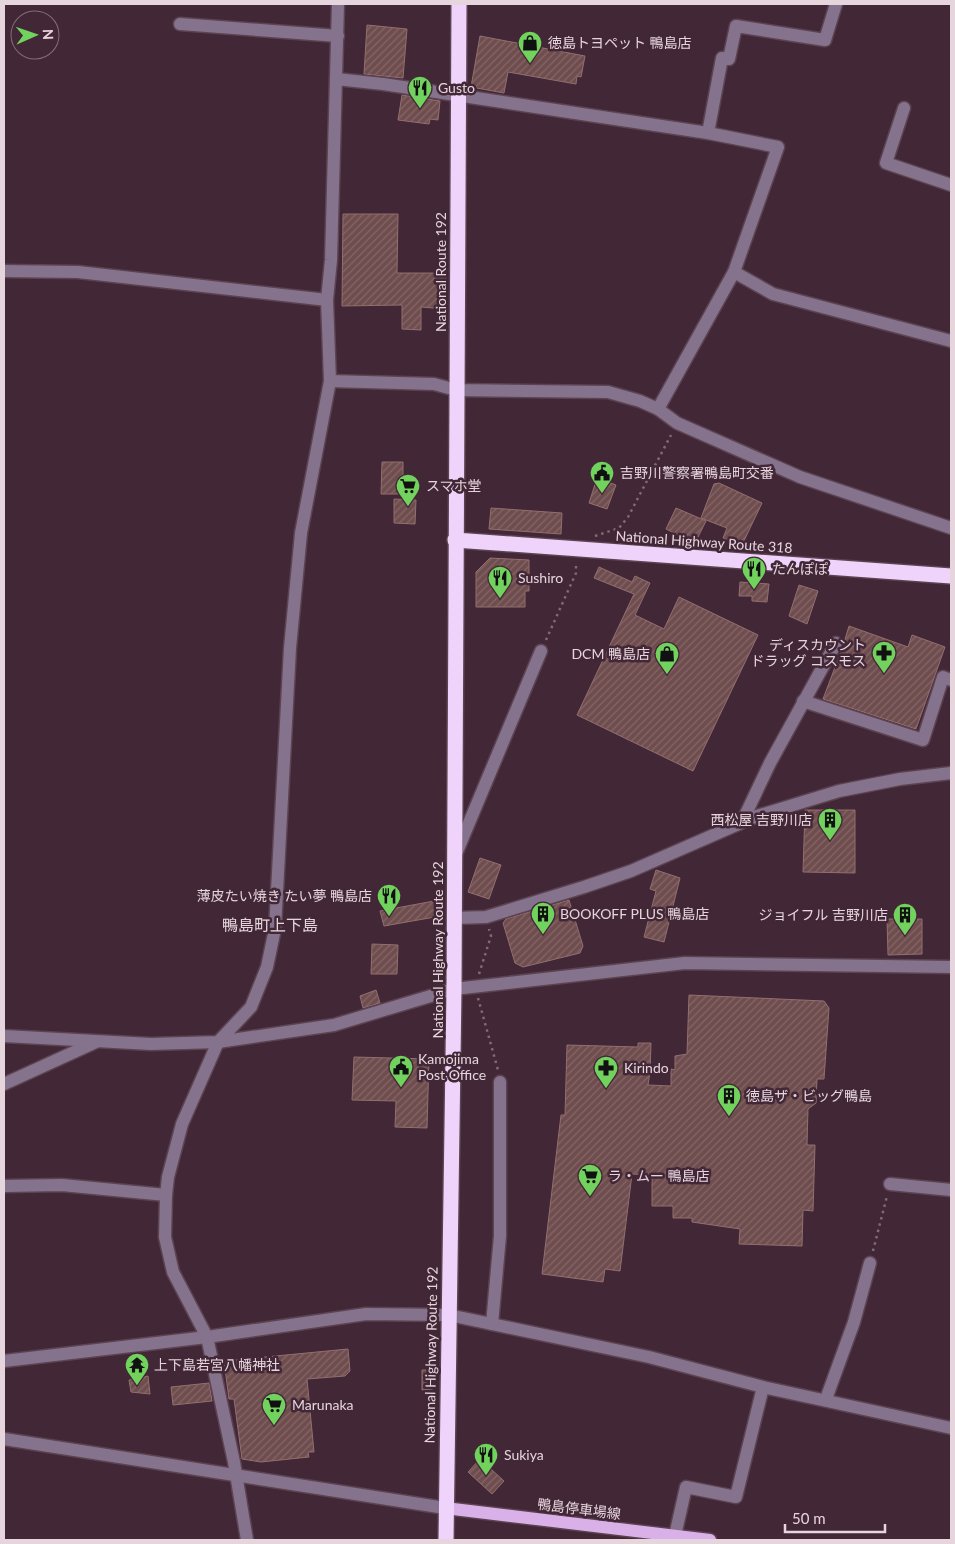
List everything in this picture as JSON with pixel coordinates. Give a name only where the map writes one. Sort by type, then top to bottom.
[{"type":"highway","name":"National Route 192","points":[[455,540],[459,4]]},
{"type":"highway","name":"National Highway Route 318","points":[[455,540],[951,576]]},
{"type":"highway","name":"National Highway Route 192","points":[[446,1540],[454,989],[455,540]]},
{"type":"main road","name":"鴨島停車場線","points":[[445,1508],[674,1538],[710,1540]]},
{"type":"street","points":[[247,1540],[237,1476],[207,1338],[173,1272],[165,1237],[166,1195],[168,1177],[182,1124],[218,1042],[251,1007],[267,967],[275,929],[290,648],[301,533],[330,381],[327,300],[331,260],[338,4]]},
{"type":"street","points":[[708,133],[722,58],[729,59],[736,26],[825,40],[836,4]]},
{"type":"street","points":[[180,24],[338,36]]},
{"type":"street","points":[[336,79],[458,95],[708,133],[778,146],[734,272],[658,409]]},
{"type":"street","points":[[904,108],[886,163],[951,186]]},
{"type":"street","points":[[4,271],[78,272],[327,300]]},
{"type":"street","points":[[734,272],[773,294],[951,341]]},
{"type":"street","points":[[330,381],[434,384],[456,390],[608,392],[640,401],[658,409],[677,423],[800,477],[951,528]]},
{"type":"street","points":[[742,822],[770,763],[836,643]]},
{"type":"street","points":[[454,858],[541,650]]},
{"type":"street","points":[[803,701],[923,740],[943,677],[951,680]]},
{"type":"street","points":[[454,918],[486,917],[584,887],[631,870],[742,822],[839,791],[900,779],[951,773]]},
{"type":"street","points":[[4,1036],[151,1044],[218,1042],[334,1025],[454,989],[685,963],[951,967]]},
{"type":"street","points":[[4,1084],[99,1041]]},
{"type":"street","points":[[492,1324],[500,1236],[500,1082]]},
{"type":"street","points":[[890,1184],[951,1190]]},
{"type":"street","points":[[4,1186],[62,1185],[166,1195]]},
{"type":"street","points":[[826,1399],[854,1322],[870,1263]]},
{"type":"street","points":[[4,1361],[207,1338],[366,1314],[449,1315],[649,1357],[763,1386],[951,1428]]},
{"type":"street","points":[[674,1538],[686,1487],[736,1497],[763,1386]]},
{"type":"street","points":[[4,1439],[445,1508]]},
{"type":"path","points":[[486,917],[491,936],[475,987],[500,1082]]},
{"type":"path","points":[[870,1263],[890,1184]]},
{"type":"building","points":[[367,25],[407,29],[403,78],[364,74]]},
{"type":"building","name":"徳島トヨペット 鴨島店","points":[[480,36],[585,56],[581,77],[577,76],[576,84],[508,72],[504,93],[471,87]]},
{"type":"building","name":"Gusto","points":[[402,95],[440,101],[438,120],[430,119],[429,124],[398,120]]},
{"type":"building","points":[[343,214],[398,214],[397,273],[446,273],[445,309],[421,307],[421,330],[402,329],[402,305],[342,306]]},
{"type":"building","points":[[382,462],[403,462],[403,494],[381,494]]},
{"type":"building","name":"吉野川警察署鴨島町交番","points":[[597,478],[616,485],[607,509],[589,503]]},
{"type":"building","points":[[719,483],[762,503],[742,545],[723,538],[727,528],[701,518],[714,484]]},
{"type":"building","points":[[394,499],[416,500],[415,524],[394,523]]},
{"type":"building","points":[[491,508],[562,513],[561,534],[489,529]]},
{"type":"building","points":[[676,508],[706,521],[695,543],[666,529]]},
{"type":"building","name":"Sushiro","points":[[490,558],[529,560],[529,591],[525,591],[525,607],[476,607],[476,572]]},
{"type":"building","name":"DCM 鴨島店","points":[[599,567],[632,582],[635,576],[650,583],[635,615],[664,629],[679,597],[758,635],[693,771],[577,715],[634,594],[594,578]]},
{"type":"building","name":"たんぽぽ","points":[[740,582],[769,584],[767,602],[752,601],[752,596],[739,596]]},
{"type":"building","points":[[799,585],[818,591],[807,624],[789,616]]},
{"type":"building","name":"ディスカウント ドラッグ コスモス","points":[[849,626],[908,647],[912,635],[945,647],[916,729],[823,699]]},
{"type":"building","name":"西松屋 吉野川店","points":[[805,810],[855,810],[855,873],[803,872]]},
{"type":"building","points":[[480,858],[501,865],[489,899],[468,892]]},
{"type":"building","points":[[656,870],[680,878],[664,942],[644,937],[656,891],[650,889]]},
{"type":"building","name":"BOOKOFF PLUS 鴨島店","points":[[569,900],[583,946],[580,953],[523,967],[515,963],[503,923],[506,919]]},
{"type":"building","points":[[434,901],[435,917],[384,926],[380,911]]},
{"type":"building","name":"ジョイフル 吉野川店","points":[[887,919],[922,919],[922,954],[888,955]]},
{"type":"building","points":[[372,944],[398,945],[397,974],[371,974]]},
{"type":"building","points":[[376,990],[380,1003],[363,1008],[360,996]]},
{"type":"building","name":"徳島ザ・ビッグ鴨島","points":[[689,995],[824,1001],[829,1008],[824,1079],[817,1079],[816,1103],[808,1109],[807,1145],[815,1145],[813,1211],[803,1210],[802,1246],[739,1244],[740,1229],[692,1222],[692,1218],[673,1218],[673,1206],[652,1206],[652,1175],[632,1174],[620,1271],[605,1269],[603,1282],[542,1274],[561,1115],[565,1115],[567,1045],[638,1047],[638,1043],[651,1043],[648,1085],[671,1086],[671,1069],[675,1070],[675,1056],[687,1054]]},
{"type":"building","points":[[354,1057],[429,1059],[427,1128],[395,1127],[396,1101],[352,1100]]},
{"type":"building","name":"Marunaka","points":[[348,1349],[350,1371],[345,1376],[307,1379],[314,1452],[308,1452],[309,1457],[261,1462],[242,1459],[234,1399],[229,1399],[224,1361]]},
{"type":"building","points":[[422,1370],[433,1370],[433,1389],[422,1390]]},
{"type":"building","name":"上下島若宮八幡神社","points":[[148,1376],[150,1394],[131,1392],[129,1380]]},
{"type":"building","points":[[209,1383],[212,1401],[173,1405],[171,1387]]},
{"type":"building","name":"Sukiya","points":[[480,1459],[504,1481],[492,1494],[468,1472]]},
{"type":"place","name":"徳島トヨペット 鴨島店","points":[[530,64]]},
{"type":"place","name":"Gusto","points":[[420,109]]},
{"type":"place","name":"吉野川警察署鴨島町交番","points":[[602,494]]},
{"type":"place","name":"スマホ堂","points":[[408,507]]},
{"type":"place","name":"たんぽぽ","points":[[754,590]]},
{"type":"place","name":"Sushiro","points":[[500,599]]},
{"type":"place","name":"ディスカウント ドラッグ コスモス","points":[[884,674]]},
{"type":"place","name":"DCM 鴨島店","points":[[667,675]]},
{"type":"place","name":"西松屋 吉野川店","points":[[830,841]]},
{"type":"place","name":"薄皮たい焼き たい夢 鴨島店","points":[[389,917]]},
{"type":"place","name":"BOOKOFF PLUS 鴨島店","points":[[543,935]]},
{"type":"place","name":"ジョイフル 吉野川店","points":[[905,936]]},
{"type":"place","name":"Kamojima Post Office","points":[[401,1088]]},
{"type":"place","name":"Kirindo","points":[[606,1089]]},
{"type":"place","name":"徳島ザ・ビッグ鴨島","points":[[729,1117]]},
{"type":"place","name":"ラ・ムー 鴨島店","points":[[590,1197]]},
{"type":"place","name":"上下島若宮八幡神社","points":[[137,1386]]},
{"type":"place","name":"Marunaka","points":[[274,1426]]},
{"type":"place","name":"Sukiya","points":[[486,1476]]},
{"type":"district","name":"鴨島町上下島","points":[[270,925]]}]
